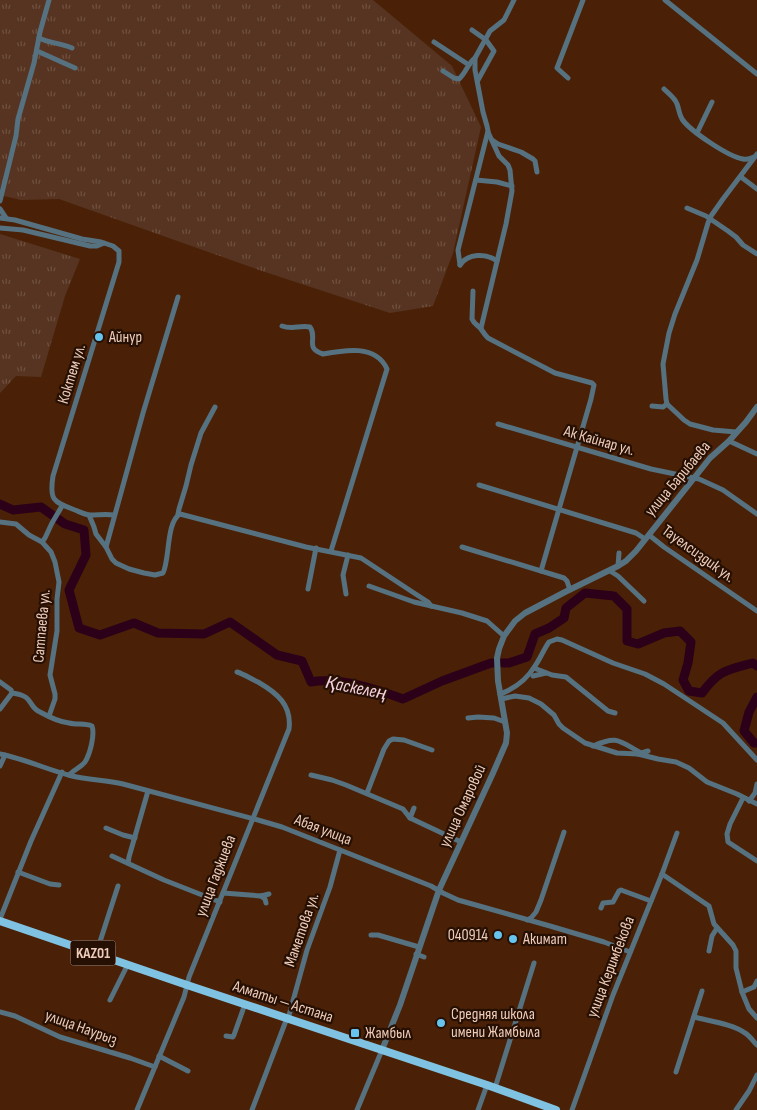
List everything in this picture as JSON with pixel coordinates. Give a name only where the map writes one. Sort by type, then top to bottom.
[{"type":"highway","name":"Алматы — Астана","points":[[0,920],[556,1110]]},
{"type":"street","points":[[0,201],[16,136],[18,119],[49,0]]},
{"type":"street","points":[[443,71],[454,78],[459,79],[462,76],[475,58],[490,31],[504,20],[514,0]]},
{"type":"street","points":[[568,78],[557,68],[583,0]]},
{"type":"street","points":[[665,0],[757,74]]},
{"type":"street","points":[[472,30],[486,40],[494,51],[478,80]]},
{"type":"street","points":[[39,38],[72,48]]},
{"type":"street","points":[[434,42],[469,65]]},
{"type":"street","points":[[36,51],[75,68]]},
{"type":"street","points":[[475,58],[475,70],[488,131],[458,250],[460,265],[466,258],[471,256],[488,257],[497,261]]},
{"type":"street","points":[[664,90],[677,103],[681,117],[697,133],[736,158],[745,160],[756,156]]},
{"type":"street","points":[[697,133],[712,102]]},
{"type":"street","points":[[481,328],[512,198],[510,170],[508,165],[499,156],[488,131]]},
{"type":"street","points":[[492,140],[534,159],[537,172]]},
{"type":"street","points":[[736,432],[713,430],[690,424],[684,420],[668,404],[666,399],[663,364],[675,314],[697,260],[710,219],[756,156]]},
{"type":"street","points":[[740,177],[757,189]]},
{"type":"street","points":[[476,180],[512,186]]},
{"type":"street","points":[[687,208],[710,219],[734,235],[743,245],[757,254]]},
{"type":"street","points":[[0,209],[3,218],[82,240],[104,243]]},
{"type":"street","points":[[0,228],[22,230],[90,246],[104,243]]},
{"type":"street","name":"Коктем ул.","points":[[62,506],[54,500],[52,491],[53,476],[120,258],[119,251],[116,248],[104,243]]},
{"type":"street","points":[[474,291],[472,319],[488,338],[556,372],[593,384],[591,400],[540,571]]},
{"type":"street","points":[[106,547],[178,298]]},
{"type":"street","points":[[669,312],[675,314]]},
{"type":"street","points":[[282,326],[293,328],[310,327],[313,332],[313,348],[320,354],[361,350],[382,360],[387,369],[331,551]]},
{"type":"street","points":[[652,406],[663,407],[668,404]]},
{"type":"street","points":[[89,515],[96,534],[112,559],[120,566],[144,573],[160,575],[163,573],[172,527],[178,514],[201,433],[215,407]]},
{"type":"street","name":"улица Барибаева","points":[[618,566],[626,561],[647,537],[714,454],[729,441],[757,407]]},
{"type":"street","name":"Ак Кайнар ул.","points":[[498,424],[661,472],[694,478],[723,490],[757,514]]},
{"type":"street","points":[[729,441],[757,454]]},
{"type":"street","name":"Тауелсиздик ул.","points":[[479,485],[636,532],[664,547],[757,611]]},
{"type":"street","points":[[0,522],[16,524],[29,535],[43,540],[62,506],[89,515],[106,514],[114,516]]},
{"type":"street","points":[[178,514],[365,560],[428,602],[431,606]]},
{"type":"street","name":"Сатпаева ул.","points":[[43,540],[49,546],[59,582],[57,599],[58,631],[50,675],[56,694],[49,716]]},
{"type":"street","points":[[462,547],[564,578],[570,590]]},
{"type":"street","points":[[308,589],[316,548]]},
{"type":"street","points":[[618,566],[619,553]]},
{"type":"street","points":[[346,594],[343,575],[348,555]]},
{"type":"street","name":"улица Омаровой","points":[[357,1110],[400,1004],[439,890],[506,743],[506,722],[500,696],[497,658],[504,636],[525,614],[543,603],[618,566]]},
{"type":"street","points":[[610,571],[618,576],[644,601]]},
{"type":"street","points":[[369,586],[414,602],[487,621],[504,636]]},
{"type":"street","points":[[500,696],[524,679],[534,668],[549,642],[557,639],[613,663],[645,674],[664,684],[723,723],[757,760]]},
{"type":"street","points":[[534,668],[566,678],[608,711],[615,713]]},
{"type":"street","name":"улица Гаджиева","points":[[137,1110],[184,997],[252,818],[289,728],[290,717],[287,707],[276,694],[264,685],[237,672]]},
{"type":"street","points":[[533,676],[549,673]]},
{"type":"street","points":[[0,682],[11,690],[12,693],[27,697],[37,711],[62,722],[71,724],[83,723],[92,726],[94,733],[89,754],[77,777]]},
{"type":"street","points":[[0,709],[12,693]]},
{"type":"street","points":[[500,696],[522,696],[541,704],[554,715],[563,728],[585,743],[617,754],[639,754],[676,762],[684,765],[707,782],[757,804]]},
{"type":"street","points":[[468,718],[494,718],[506,722]]},
{"type":"street","points":[[367,793],[389,741],[393,739],[404,740],[432,750]]},
{"type":"street","points":[[593,746],[616,739],[639,754]]},
{"type":"street","points":[[639,754],[648,751]]},
{"type":"street","points":[[0,766],[2,754]]},
{"type":"street","name":"Абая улица","points":[[2,754],[69,775],[109,780],[282,827],[431,886],[458,900],[604,942],[630,952]]},
{"type":"street","points":[[69,775],[84,763]]},
{"type":"street","points":[[0,920],[18,872],[62,772]]},
{"type":"street","points":[[311,775],[332,780],[403,809],[410,818],[461,842]]},
{"type":"street","points":[[749,801],[755,793],[757,784]]},
{"type":"street","points":[[128,863],[148,791]]},
{"type":"street","points":[[743,798],[730,824],[727,834],[728,842],[757,861]]},
{"type":"street","points":[[410,818],[414,808]]},
{"type":"street","points":[[106,828],[135,838]]},
{"type":"street","points":[[528,920],[536,912],[541,900],[564,832]]},
{"type":"street","name":"улица Керимбекова","points":[[572,1110],[613,995],[677,833]]},
{"type":"street","name":"Маметова ул.","points":[[252,1110],[288,1018],[301,967],[330,887],[340,850]]},
{"type":"street","points":[[112,856],[164,880],[220,902]]},
{"type":"street","points":[[18,872],[50,884],[59,885]]},
{"type":"street","points":[[662,874],[709,906],[714,924],[736,951],[736,968],[742,992],[749,1009],[757,1018]]},
{"type":"street","points":[[96,954],[118,886]]},
{"type":"street","points":[[601,908],[603,903],[614,902],[621,890],[651,901]]},
{"type":"street","points":[[223,893],[261,896],[269,894]]},
{"type":"street","points":[[261,896],[265,899],[266,903]]},
{"type":"street","points":[[709,951],[712,936],[717,928]]},
{"type":"street","points":[[371,935],[378,935],[419,947]]},
{"type":"street","points":[[416,954],[424,957]]},
{"type":"street","points":[[495,1088],[534,963]]},
{"type":"street","points":[[110,1000],[128,964]]},
{"type":"street","points":[[742,992],[754,987],[757,981]]},
{"type":"street","points":[[676,1072],[702,991]]},
{"type":"street","points":[[226,1036],[233,1037],[245,1004]]},
{"type":"street","name":"улица Наурыз","points":[[0,1012],[21,1018],[60,1038],[155,1067]]},
{"type":"street","points":[[694,1018],[718,1023],[746,1033],[757,1045]]},
{"type":"street","points":[[159,1056],[188,1070]]},
{"type":"street","points":[[736,1110],[757,1075]]},
{"type":"street","points":[[478,1110],[487,1085]]},
{"type":"green space","points":[[0,0],[373,0],[452,66],[481,127],[453,253],[433,306],[390,313],[262,271],[59,199],[21,200],[0,195]]},
{"type":"green space","points":[[0,234],[80,259],[65,296],[41,377],[16,376],[0,393]]},
{"type":"waterway","name":"Қаскелең","points":[[0,504],[13,510],[41,507],[65,524],[84,530],[86,555],[69,590],[79,628],[100,635],[134,623],[158,633],[204,634],[230,622],[277,655],[302,661],[311,682],[334,681],[346,683],[370,688],[403,699],[442,681],[495,663]]},
{"type":"waterway","name":"Қаскелең","points":[[503,663],[527,657],[535,634],[549,628],[564,618],[566,608],[585,593],[614,596],[627,609],[627,641],[638,644],[664,633],[680,631],[691,642],[683,680],[689,691],[702,693],[713,680],[724,672],[753,663],[757,666]]},
{"type":"waterway","name":"Қаскелең","points":[[757,697],[749,712],[744,731],[754,743],[757,743]]},
{"type":"place","name":"Айнур","points":[[99,337]]},
{"type":"place","name":"040914","points":[[498,935]]},
{"type":"place","name":"Акимат","points":[[513,939]]},
{"type":"place","name":"Средняя школа имени Жамбыла","points":[[441,1023]]},
{"type":"place","name":"Жамбыл","points":[[355,1033]]}]
